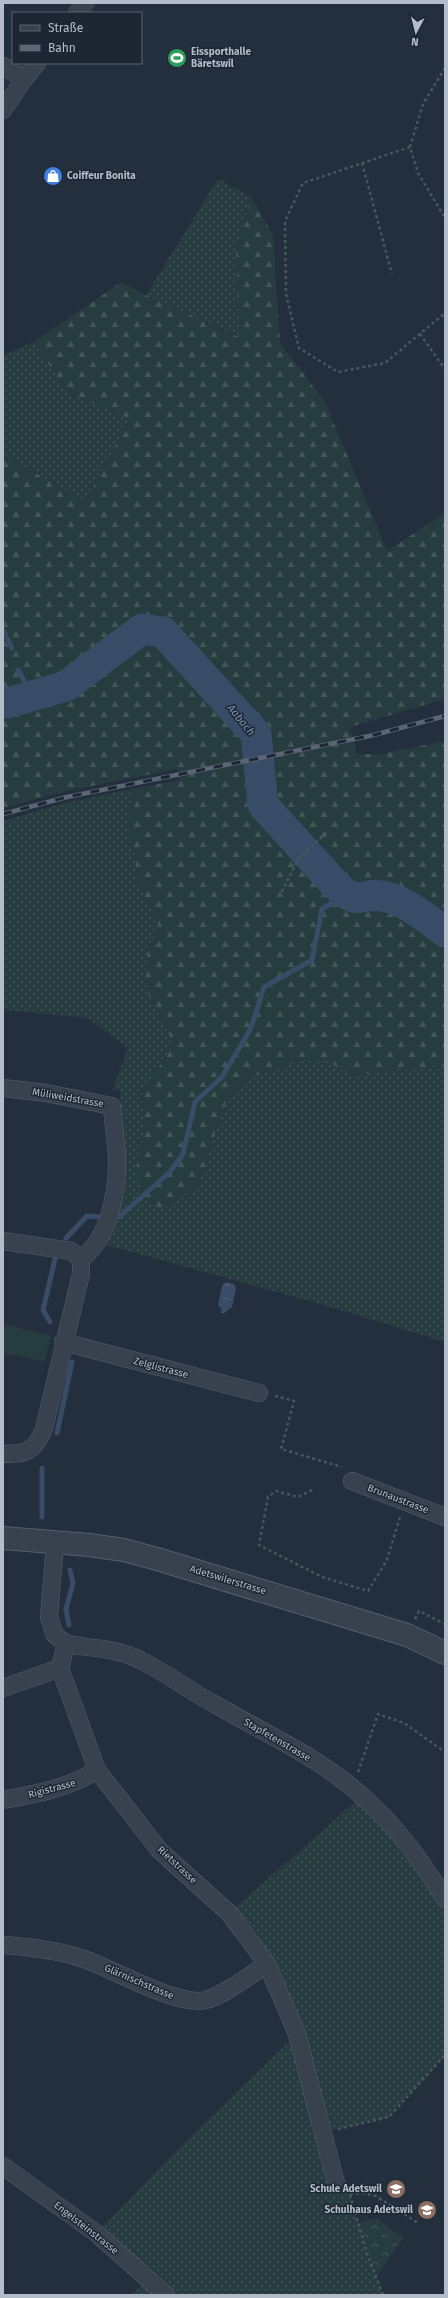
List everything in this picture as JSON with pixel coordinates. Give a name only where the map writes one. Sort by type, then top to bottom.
[{"type":"street","points":[[78,12],[85,3]]},
{"type":"street","points":[[3,110],[36,64]]},
{"type":"street","points":[[3,66],[24,79]]},
{"type":"street","name":"Müliweidstrasse","points":[[3,1088],[46,1093],[112,1106],[117,1160],[113,1201],[97,1242],[92,1251],[81,1259]]},
{"type":"street","points":[[3,1241],[71,1251],[81,1259],[81,1274],[63,1342],[44,1429],[37,1444],[23,1454],[3,1454]]},
{"type":"street","name":"Zelglistrasse","points":[[63,1342],[259,1393]]},
{"type":"street","name":"Brunaustrasse","points":[[352,1481],[445,1517]]},
{"type":"street","name":"Adetswilerstrasse","points":[[3,1538],[89,1545],[124,1550],[407,1635],[445,1653]]},
{"type":"street","points":[[3,1688],[60,1668],[66,1644],[54,1634],[49,1617],[55,1543]]},
{"type":"street","name":"Stapfetenstrasse","points":[[66,1644],[114,1651],[139,1659],[192,1692],[302,1753],[362,1796],[396,1830],[426,1868],[445,1899]]},
{"type":"street","name":"Rietstrasse","points":[[60,1668],[97,1770],[160,1851],[229,1913],[266,1964],[297,2034],[325,2132],[336,2183]]},
{"type":"street","name":"Rigistrasse","points":[[3,1800],[41,1793],[74,1783],[97,1770]]},
{"type":"street","name":"Glärnischstrasse","points":[[3,1945],[56,1951],[84,1959],[182,2000],[206,2000],[237,1984],[266,1964]]},
{"type":"street","name":"Engelsteinstrasse","points":[[3,2166],[96,2233],[166,2295]]},
{"type":"path","points":[[445,68],[423,104],[410,146],[418,173],[445,218]]},
{"type":"path","points":[[410,146],[303,183],[285,221],[286,294],[299,348],[338,372],[385,364],[445,313]]},
{"type":"path","points":[[362,163],[392,274]]},
{"type":"path","points":[[420,334],[445,369]]},
{"type":"path","points":[[279,897],[300,858],[328,831]]},
{"type":"path","points":[[259,1393],[294,1401],[281,1449],[342,1466],[352,1481]]},
{"type":"path","points":[[312,1490],[298,1497],[276,1491],[268,1497],[259,1545],[322,1577],[368,1591],[387,1560],[404,1501]]},
{"type":"path","points":[[356,1774],[378,1714],[404,1722],[445,1752]]},
{"type":"path","points":[[325,2132],[389,2117],[445,2055]]},
{"type":"path","points":[[336,2183],[346,2184],[367,2253],[384,2295]]},
{"type":"path","points":[[350,2195],[364,2194],[376,2196],[418,2223]]},
{"type":"green space","points":[[218,179],[251,197],[236,249],[240,337],[146,295]]},
{"type":"green space","points":[[251,197],[273,235],[280,343],[325,402],[387,551],[445,513],[445,699],[350,727],[357,754],[381,754],[445,741],[445,1067],[442,1065],[351,1076],[325,1059],[303,1059],[248,1078],[226,1102],[197,1188],[158,1211],[141,1195],[136,1169],[144,1134],[142,1091],[174,1045],[148,993],[146,981],[148,945],[161,930],[135,876],[136,859],[129,831],[132,789],[179,780],[177,769],[67,791],[3,808],[3,454],[85,502],[130,419],[69,393],[33,342],[122,282],[146,295],[239,337],[236,249]]},
{"type":"green space","points":[[33,342],[69,393],[130,419],[85,502],[3,454],[3,356]]},
{"type":"green space","points":[[132,789],[129,831],[136,859],[135,876],[161,930],[148,945],[148,993],[174,1045],[142,1092],[144,1134],[136,1169],[197,1188],[226,1102],[248,1078],[303,1059],[325,1059],[351,1076],[442,1065],[445,1067],[445,1342],[317,1303],[103,1244],[114,1220],[125,1179],[120,1089],[112,1090],[128,1048],[88,1018],[3,1010],[3,821],[60,804]]},
{"type":"green space","points":[[3,1324],[51,1335],[45,1362],[3,1353]]},
{"type":"green space","points":[[362,1796],[445,1899],[445,2055],[389,2117],[325,2132],[336,2183],[346,2183],[367,2253],[383,2295],[132,2295],[148,2279],[96,2233],[185,2142],[297,2034],[229,1913]]},
{"type":"green space","points":[[376,2218],[403,2238],[376,2277],[358,2223]]},
{"type":"water","points":[[226,1282],[234,1284],[236,1288],[232,1307],[224,1313],[221,1313],[221,1308],[218,1305],[222,1286]]},
{"type":"waterway","name":"Aabach","points":[[3,702],[8,703],[66,686],[142,629],[163,632],[256,734],[263,805],[334,883],[350,896],[360,898],[378,895],[403,903],[445,932]]},
{"type":"waterway","points":[[3,630],[12,648]]},
{"type":"waterway","points":[[18,670],[33,696]]},
{"type":"waterway","points":[[119,1217],[170,1172],[183,1154],[195,1102],[222,1077],[251,1028],[264,987],[312,960],[322,909],[346,895]]},
{"type":"waterway","points":[[66,1238],[87,1216],[99,1217]]},
{"type":"waterway","points":[[50,1322],[43,1310],[55,1259]]},
{"type":"waterway","points":[[57,1433],[72,1362]]},
{"type":"waterway","points":[[42,1468],[42,1517]]},
{"type":"waterway","points":[[69,1625],[66,1609],[73,1583],[70,1570]]},
{"type":"railway","points":[[3,814],[67,797],[374,735],[445,716]]},
{"type":"place","name":"Eissporthalle Bäretswil","points":[[177,58]]},
{"type":"place","name":"Coiffeur Bonita","points":[[53,176]]},
{"type":"place","name":"Schule Adetswil","points":[[396,2189]]},
{"type":"place","name":"Schulhaus Adetswil","points":[[427,2210]]}]
